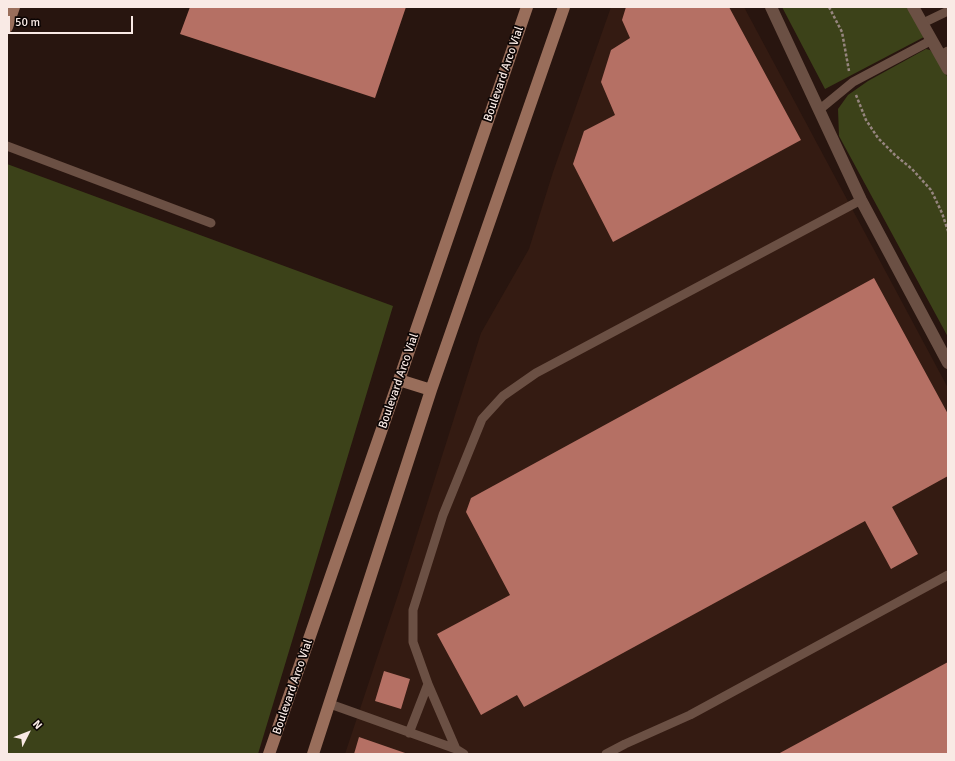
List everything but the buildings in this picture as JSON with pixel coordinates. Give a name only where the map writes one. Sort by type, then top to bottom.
[{"type":"street","points":[[7,28],[14,7]]},
{"type":"street","name":"Boulevard Arco Vial","points":[[269,754],[527,7]]},
{"type":"street","points":[[313,754],[431,390],[564,7]]},
{"type":"street","points":[[771,7],[861,200],[948,363]]},
{"type":"street","points":[[913,7],[924,23],[932,40],[944,53],[948,69]]},
{"type":"street","points":[[399,380],[431,390]]},
{"type":"lane","points":[[924,23],[948,11]]},
{"type":"lane","points":[[819,110],[853,82],[932,40]]},
{"type":"lane","points":[[7,146],[211,223]]},
{"type":"lane","points":[[456,749],[428,684],[413,642],[413,610],[443,515],[482,419],[503,396],[536,373],[861,200]]},
{"type":"lane","points":[[606,754],[690,715],[948,575]]},
{"type":"lane","points":[[409,733],[428,684]]},
{"type":"lane","points":[[330,704],[456,749],[464,754]]},
{"type":"path","points":[[829,7],[842,32],[857,100],[866,120],[878,138],[931,190],[942,213],[948,232]]},
{"type":"shaded area","points":[[611,7],[744,7],[948,388],[948,754],[345,754],[397,598],[481,333],[529,249],[553,172]]},
{"type":"green space","points":[[782,7],[908,7],[924,37],[825,89]]},
{"type":"green space","points":[[926,49],[930,50],[937,58],[948,78],[948,337],[839,136],[838,109],[848,95],[868,81]]},
{"type":"green space","points":[[7,164],[393,306],[258,754],[7,754]]}]
